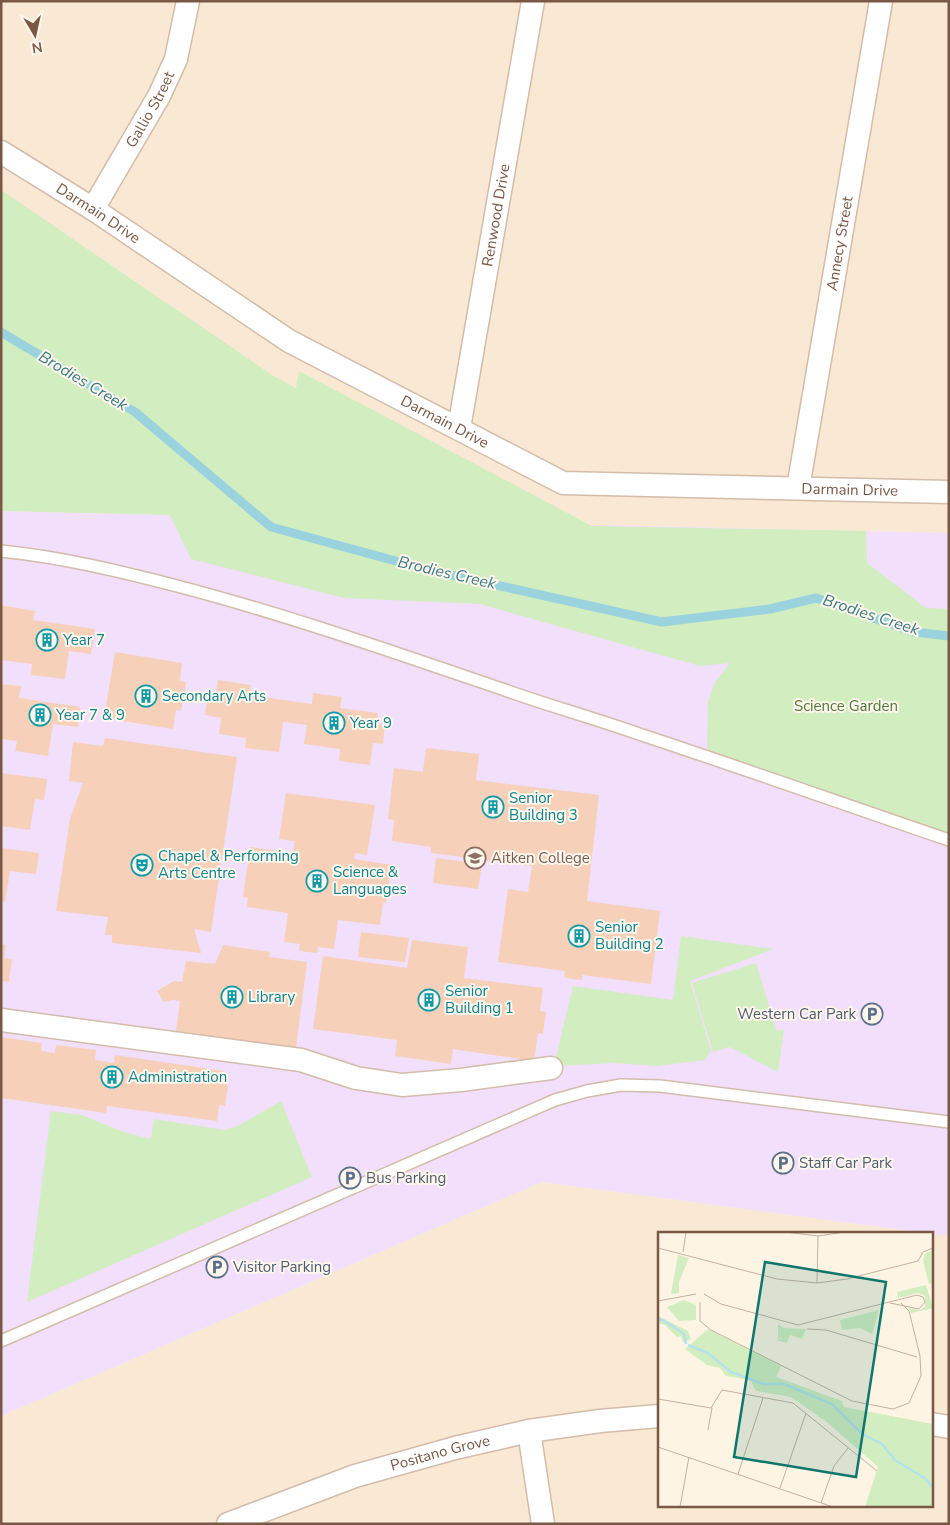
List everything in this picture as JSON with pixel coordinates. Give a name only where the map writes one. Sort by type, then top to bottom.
[{"type":"street","name":"Gallio Street","points":[[93,209],[159,96],[176,59],[188,1]]},
{"type":"street","name":"Renwood Drive","points":[[458,428],[533,1]]},
{"type":"street","name":"Annecy Street","points":[[798,488],[881,1]]},
{"type":"street","name":"Darmain Drive","points":[[1,152],[93,209],[289,341],[563,483],[949,492]]},
{"type":"street","points":[[1,1020],[301,1060],[356,1078],[402,1085],[461,1080],[551,1068]]},
{"type":"street","name":"Positano Grove","points":[[228,1524],[355,1476],[455,1448],[529,1431],[658,1416]]},
{"type":"street","points":[[932,1424],[949,1426]]},
{"type":"street","points":[[529,1431],[543,1524]]},
{"type":"lane","points":[[1,552],[58,558],[120,571],[288,617],[392,651],[547,706],[753,772],[949,840]]},
{"type":"lane","points":[[1,1341],[418,1161],[525,1112],[555,1100],[587,1091],[621,1085],[660,1086],[949,1122]]},
{"type":"shaded area","points":[[1,1],[949,1],[949,533],[1,511]]},
{"type":"shaded area","name":"Aitken College","points":[[1,511],[949,533],[949,1236],[932,1234],[932,1232],[919,1232],[542,1182],[1,1416]]},
{"type":"shaded area","points":[[542,1182],[919,1232],[658,1232],[658,1508],[932,1508],[932,1234],[949,1236],[949,1524],[1,1524],[1,1416]]},
{"type":"green space","name":"Science Garden","points":[[1,190],[275,377],[296,388],[299,371],[592,526],[866,531],[867,563],[926,608],[949,609],[949,840],[707,757],[708,702],[715,682],[730,663],[700,666],[480,604],[344,598],[191,559],[170,515],[1,511]]},
{"type":"green space","points":[[681,936],[773,949],[690,981],[711,1051],[705,1060],[657,1066],[615,1063],[554,1066],[573,986],[673,1000]]},
{"type":"green space","points":[[756,963],[777,1031],[784,1029],[778,1072],[730,1047],[713,1052],[692,983]]},
{"type":"green space","points":[[281,1101],[312,1177],[27,1302],[51,1111],[81,1115],[124,1132],[151,1139],[154,1119],[224,1130],[238,1126]]},
{"type":"building","name":"Year 7","points":[[1,605],[35,611],[33,620],[95,629],[91,654],[69,651],[65,679],[31,675],[32,664],[1,660]]},
{"type":"building","name":"Secondary Arts","points":[[115,652],[182,663],[180,681],[186,682],[181,711],[176,710],[173,729],[104,718]]},
{"type":"building","name":"Year 9","points":[[218,680],[251,685],[249,695],[312,704],[313,693],[342,697],[340,708],[378,713],[377,724],[385,725],[383,744],[373,743],[370,765],[339,761],[340,749],[304,744],[307,725],[283,722],[279,752],[245,748],[246,738],[219,734],[221,718],[205,715],[207,700],[215,701]]},
{"type":"building","name":"Year 7 & 9","points":[[1,684],[21,686],[19,698],[80,707],[78,727],[53,724],[48,756],[15,751],[17,741],[1,739]]},
{"type":"building","name":"Chapel & Performing Arts Centre","points":[[105,738],[237,757],[211,932],[194,929],[201,953],[112,943],[112,935],[105,935],[108,917],[56,911],[70,819],[83,783],[69,781],[73,742],[103,746]]},
{"type":"building","points":[[426,748],[479,754],[476,780],[599,795],[587,901],[660,911],[651,984],[582,975],[582,980],[572,979],[564,977],[565,971],[498,962],[508,889],[528,892],[532,866],[431,853],[431,847],[392,841],[394,820],[388,819],[394,768],[423,772]]},
{"type":"building","points":[[1,773],[47,779],[44,800],[35,799],[30,830],[1,826]]},
{"type":"building","name":"Science & Languages","points":[[286,793],[375,805],[367,855],[355,853],[354,859],[392,865],[386,903],[383,903],[380,925],[338,920],[334,949],[318,947],[317,953],[299,951],[300,944],[284,942],[288,913],[247,907],[248,898],[243,897],[250,847],[293,853],[295,841],[279,839]]},
{"type":"building","points":[[1,848],[39,853],[36,874],[10,871],[5,902],[1,901]]},
{"type":"building","points":[[436,858],[482,864],[478,889],[433,883]]},
{"type":"building","points":[[361,932],[409,938],[405,962],[358,957]]},
{"type":"building","name":"Senior Building 1","points":[[412,940],[468,947],[464,978],[543,988],[540,1011],[546,1012],[543,1034],[538,1033],[534,1061],[453,1049],[451,1064],[395,1056],[397,1040],[313,1029],[323,956],[407,968]]},
{"type":"building","points":[[1,944],[6,945],[4,958],[12,959],[9,982],[1,981]]},
{"type":"building","name":"Library","points":[[223,945],[270,952],[269,957],[307,962],[296,1048],[176,1031],[180,1001],[164,1002],[157,991],[174,981],[182,982],[186,961],[215,964]]},
{"type":"building","name":"Administration","points":[[1,1037],[42,1043],[41,1051],[55,1053],[56,1045],[96,1050],[95,1060],[114,1063],[115,1055],[224,1071],[222,1084],[228,1085],[225,1106],[219,1105],[217,1121],[107,1106],[106,1113],[1,1098]]},
{"type":"waterway","name":"Brodies Creek","points":[[1,332],[135,412],[271,527],[429,570],[662,622],[770,609],[816,598],[914,632],[949,636]]},
{"type":"place","name":"Year 7","points":[[47,640]]},
{"type":"place","name":"Secondary Arts","points":[[146,696]]},
{"type":"place","name":"Year 7 & 9","points":[[40,715]]},
{"type":"place","name":"Year 9","points":[[334,723]]},
{"type":"place","name":"Senior Building 3","points":[[493,807]]},
{"type":"place","name":"Aitken College","points":[[475,858]]},
{"type":"place","name":"Chapel & Performing Arts Centre","points":[[142,865]]},
{"type":"place","name":"Science & Languages","points":[[317,881]]},
{"type":"place","name":"Senior Building 2","points":[[579,936]]},
{"type":"place","name":"Library","points":[[232,997]]},
{"type":"place","name":"Senior Building 1","points":[[429,1000]]},
{"type":"place","name":"Western Car Park","points":[[872,1014]]},
{"type":"place","name":"Administration","points":[[112,1077]]},
{"type":"place","name":"Staff Car Park","points":[[783,1163]]},
{"type":"place","name":"Bus Parking","points":[[350,1178]]},
{"type":"place","name":"Visitor Parking","points":[[217,1267]]}]
